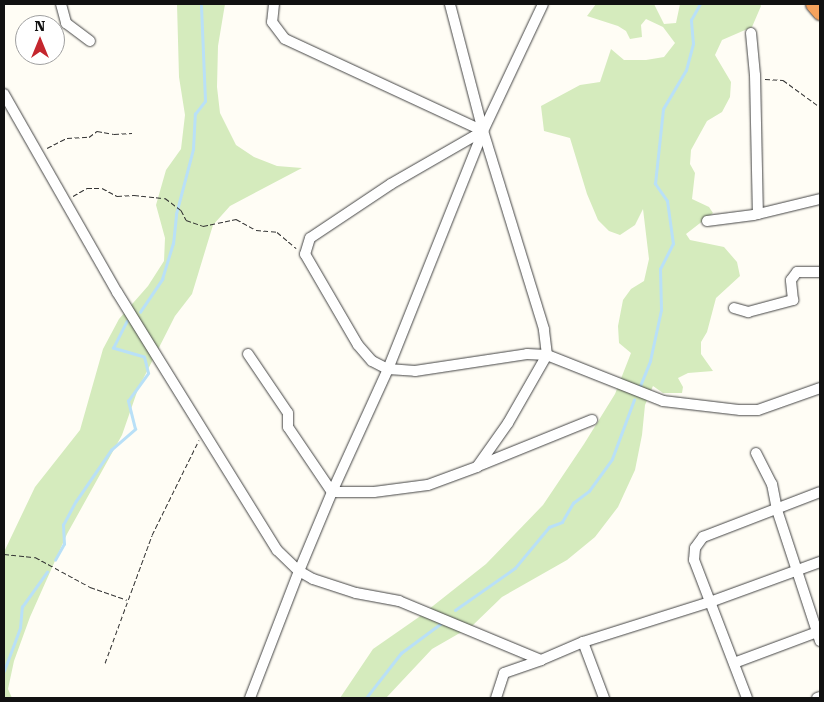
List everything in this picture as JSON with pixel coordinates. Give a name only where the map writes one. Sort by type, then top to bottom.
[{"type":"highway","points":[[813,4],[820,12]]},
{"type":"street","points":[[61,4],[66,23],[90,41]]},
{"type":"street","points":[[274,4],[272,22],[285,39],[484,131]]},
{"type":"street","points":[[449,4],[484,131],[544,329],[547,355],[508,423],[477,467]]},
{"type":"street","points":[[250,698],[299,571],[332,492],[388,369],[484,131],[543,4]]},
{"type":"street","points":[[751,33],[755,75],[758,214]]},
{"type":"street","points":[[4,94],[117,292],[277,550],[299,571],[313,580],[356,593],[399,601],[541,660]]},
{"type":"street","points":[[484,131],[391,184],[310,238],[305,254],[358,346],[372,361],[388,369],[415,371],[527,354],[547,355],[663,401],[740,410],[758,410],[820,388]]},
{"type":"street","points":[[707,221],[758,214],[820,199]]},
{"type":"street","points":[[734,308],[748,312],[793,300],[790,280],[797,272],[820,272]]},
{"type":"street","points":[[248,354],[288,413],[288,427],[332,492]]},
{"type":"street","points":[[332,492],[374,492],[428,485],[592,420]]},
{"type":"street","points":[[734,663],[819,635],[777,510],[772,484],[756,453]]},
{"type":"street","points":[[747,698],[694,560],[695,548],[703,537],[820,492]]},
{"type":"street","points":[[496,698],[504,673],[583,642],[710,602],[820,562]]},
{"type":"street","points":[[583,642],[604,698]]},
{"type":"path","points":[[755,75],[768,80],[783,80],[820,106]]},
{"type":"path","points":[[38,154],[67,138],[89,137],[97,131],[114,134],[132,133]]},
{"type":"path","points":[[65,201],[87,188],[102,188],[117,196],[134,194],[165,198],[174,207],[181,210],[186,220],[203,226],[236,219],[256,230],[276,232],[305,254]]},
{"type":"path","points":[[105,663],[152,535],[203,430]]},
{"type":"path","points":[[4,554],[35,557],[90,588],[128,601]]},
{"type":"green space","points":[[177,4],[225,4],[218,46],[217,87],[220,113],[236,145],[254,157],[277,166],[302,168],[230,206],[213,225],[192,294],[175,316],[138,389],[122,435],[67,534],[30,617],[14,661],[8,689],[12,698],[4,698],[4,552],[35,487],[80,430],[103,349],[119,319],[148,286],[164,261],[165,238],[156,205],[166,170],[181,149],[185,115],[179,77]]},
{"type":"green space","points":[[596,4],[654,4],[664,24],[676,23],[680,4],[760,4],[761,6],[752,27],[722,40],[715,55],[731,82],[730,97],[722,112],[707,121],[691,150],[690,164],[695,173],[692,199],[709,207],[713,213],[686,234],[690,240],[724,247],[737,262],[740,276],[716,298],[707,332],[701,342],[701,354],[713,371],[688,373],[678,378],[683,387],[682,393],[663,393],[653,386],[645,405],[642,435],[635,470],[618,507],[595,537],[567,560],[502,597],[472,626],[432,649],[386,698],[340,698],[373,649],[419,617],[486,564],[543,505],[615,394],[631,353],[619,343],[618,326],[623,300],[631,289],[644,281],[649,259],[643,209],[635,225],[620,235],[609,231],[598,220],[587,194],[570,138],[544,131],[541,106],[580,85],[600,82],[611,49],[624,60],[646,60],[664,57],[675,43],[663,27],[646,19],[641,25],[642,37],[630,39],[626,31],[618,26],[587,16]]},
{"type":"waterway","points":[[140,312],[162,279],[173,244],[176,214],[193,149],[195,114],[205,101],[201,4]]},
{"type":"waterway","points":[[640,386],[650,361],[661,310],[660,269],[673,244],[667,201],[655,184],[663,109],[686,70],[693,44],[691,20],[700,4]]},
{"type":"waterway","points":[[55,560],[64,544],[63,525],[76,501],[111,450],[135,429],[128,401],[148,373],[144,357],[113,348],[127,321]]},
{"type":"waterway","points":[[455,610],[515,568],[549,527],[562,522],[573,503],[589,491],[612,459],[634,400]]},
{"type":"waterway","points":[[4,671],[20,628],[22,607],[47,572]]},
{"type":"waterway","points":[[366,698],[401,653],[440,624]]}]
